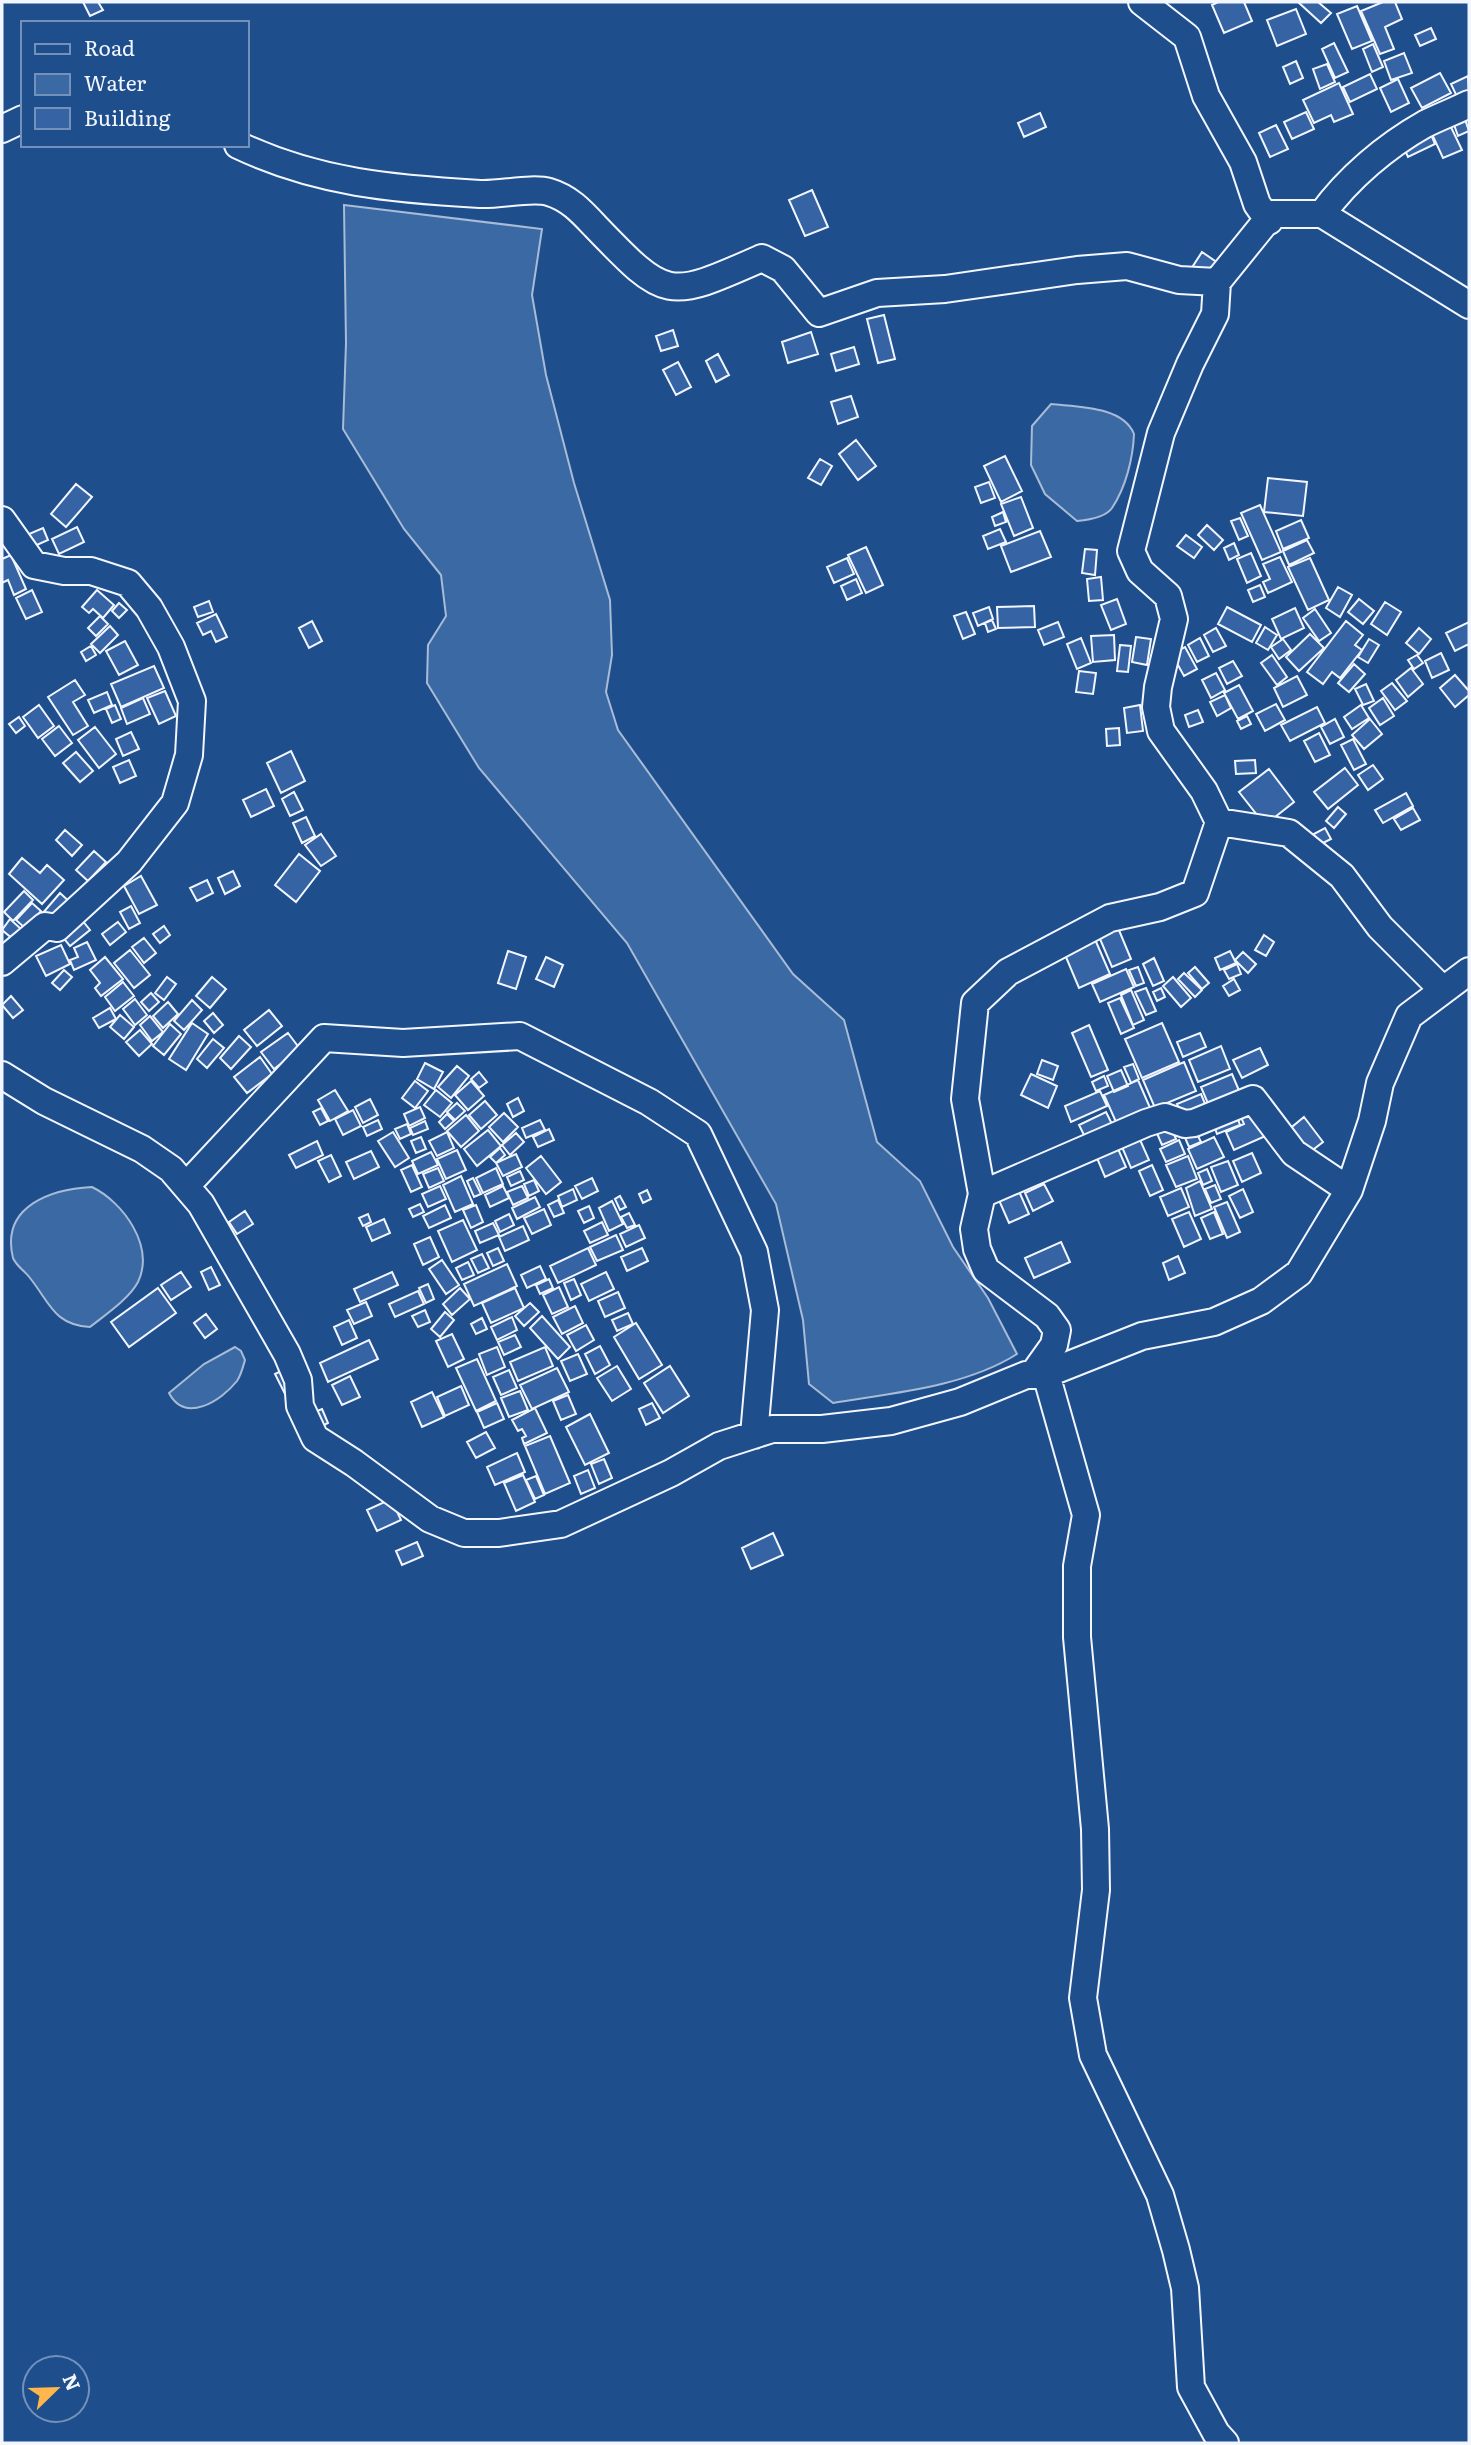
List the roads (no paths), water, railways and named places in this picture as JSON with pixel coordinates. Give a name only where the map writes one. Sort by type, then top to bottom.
[{"type":"street","points":[[1142,2],[1187,37],[1206,96],[1244,162],[1257,204],[1269,221]]},
{"type":"street","points":[[1322,214],[1341,188],[1380,156],[1425,124],[1469,104]]},
{"type":"street","points":[[2,129],[21,120]]},
{"type":"street","points":[[243,147],[315,176],[400,189],[500,195],[547,191],[573,203],[642,274],[668,288],[693,287],[762,258],[783,269],[819,313],[877,293],[945,289],[1077,270],[1127,266],[1179,280],[1217,282]]},
{"type":"street","points":[[1225,2443],[1216,2433],[1191,2387],[1185,2288],[1176,2250],[1160,2195],[1093,2055],[1083,1998],[1096,1890],[1095,1829],[1077,1637],[1077,1566],[1086,1515],[1040,1373],[1054,1345],[1057,1330],[1047,1316],[986,1270],[977,1249],[974,1229],[982,1194],[965,1099],[975,1003],[1008,972],[1110,918],[1160,907],[1195,893],[1219,822],[1204,791],[1161,732],[1156,707],[1158,687],[1174,619],[1168,596],[1140,570],[1131,551],[1161,433],[1190,364],[1215,314],[1217,282],[1272,214],[1322,214],[1469,305]]},
{"type":"street","points":[[2,520],[34,565],[64,571],[91,571],[128,583],[149,608],[171,647],[192,701],[189,755],[175,803],[129,862],[83,905],[57,928],[45,926],[2,962]]},
{"type":"street","points":[[1219,822],[1289,834],[1342,876],[1380,927],[1443,990]]},
{"type":"street","points":[[2,1075],[44,1101],[142,1149],[171,1169],[186,1186],[201,1204],[287,1354],[298,1380],[300,1406],[315,1438],[430,1519],[464,1533],[499,1533],[561,1524],[671,1473],[719,1446],[754,1434],[772,1429],[822,1429],[891,1421],[960,1402],[1142,1336],[1214,1322],[1261,1301],[1299,1273],[1349,1190],[1390,1055],[1409,1016],[1469,971]]},
{"type":"street","points":[[186,1186],[324,1038],[403,1043],[520,1036],[649,1102],[698,1134],[749,1241],[765,1310],[754,1434]]},
{"type":"street","points":[[982,1194],[1146,1123],[1165,1117],[1185,1124],[1194,1123],[1253,1099],[1294,1153],[1349,1190]]},
{"type":"water","points":[[344,205],[542,229],[532,295],[546,375],[574,483],[610,600],[612,655],[606,692],[618,730],[793,974],[844,1020],[877,1142],[920,1181],[953,1247],[988,1298],[1017,1354],[997,1365],[952,1381],[833,1403],[809,1384],[803,1320],[776,1204],[627,943],[479,768],[427,683],[428,645],[446,616],[441,575],[404,529],[343,429],[346,343]]},
{"type":"water","points":[[1051,404],[1086,407],[1110,413],[1128,425],[1134,434],[1125,482],[1112,508],[1101,516],[1077,521],[1045,494],[1031,465],[1032,426]]},
{"type":"water","points":[[92,1187],[115,1203],[125,1214],[139,1240],[142,1268],[138,1282],[129,1295],[90,1327],[68,1322],[54,1311],[13,1258],[11,1240],[14,1225],[33,1203],[61,1191]]},
{"type":"water","points":[[235,1347],[241,1351],[245,1360],[238,1379],[230,1389],[203,1406],[184,1407],[176,1402],[169,1393],[204,1364]]}]
